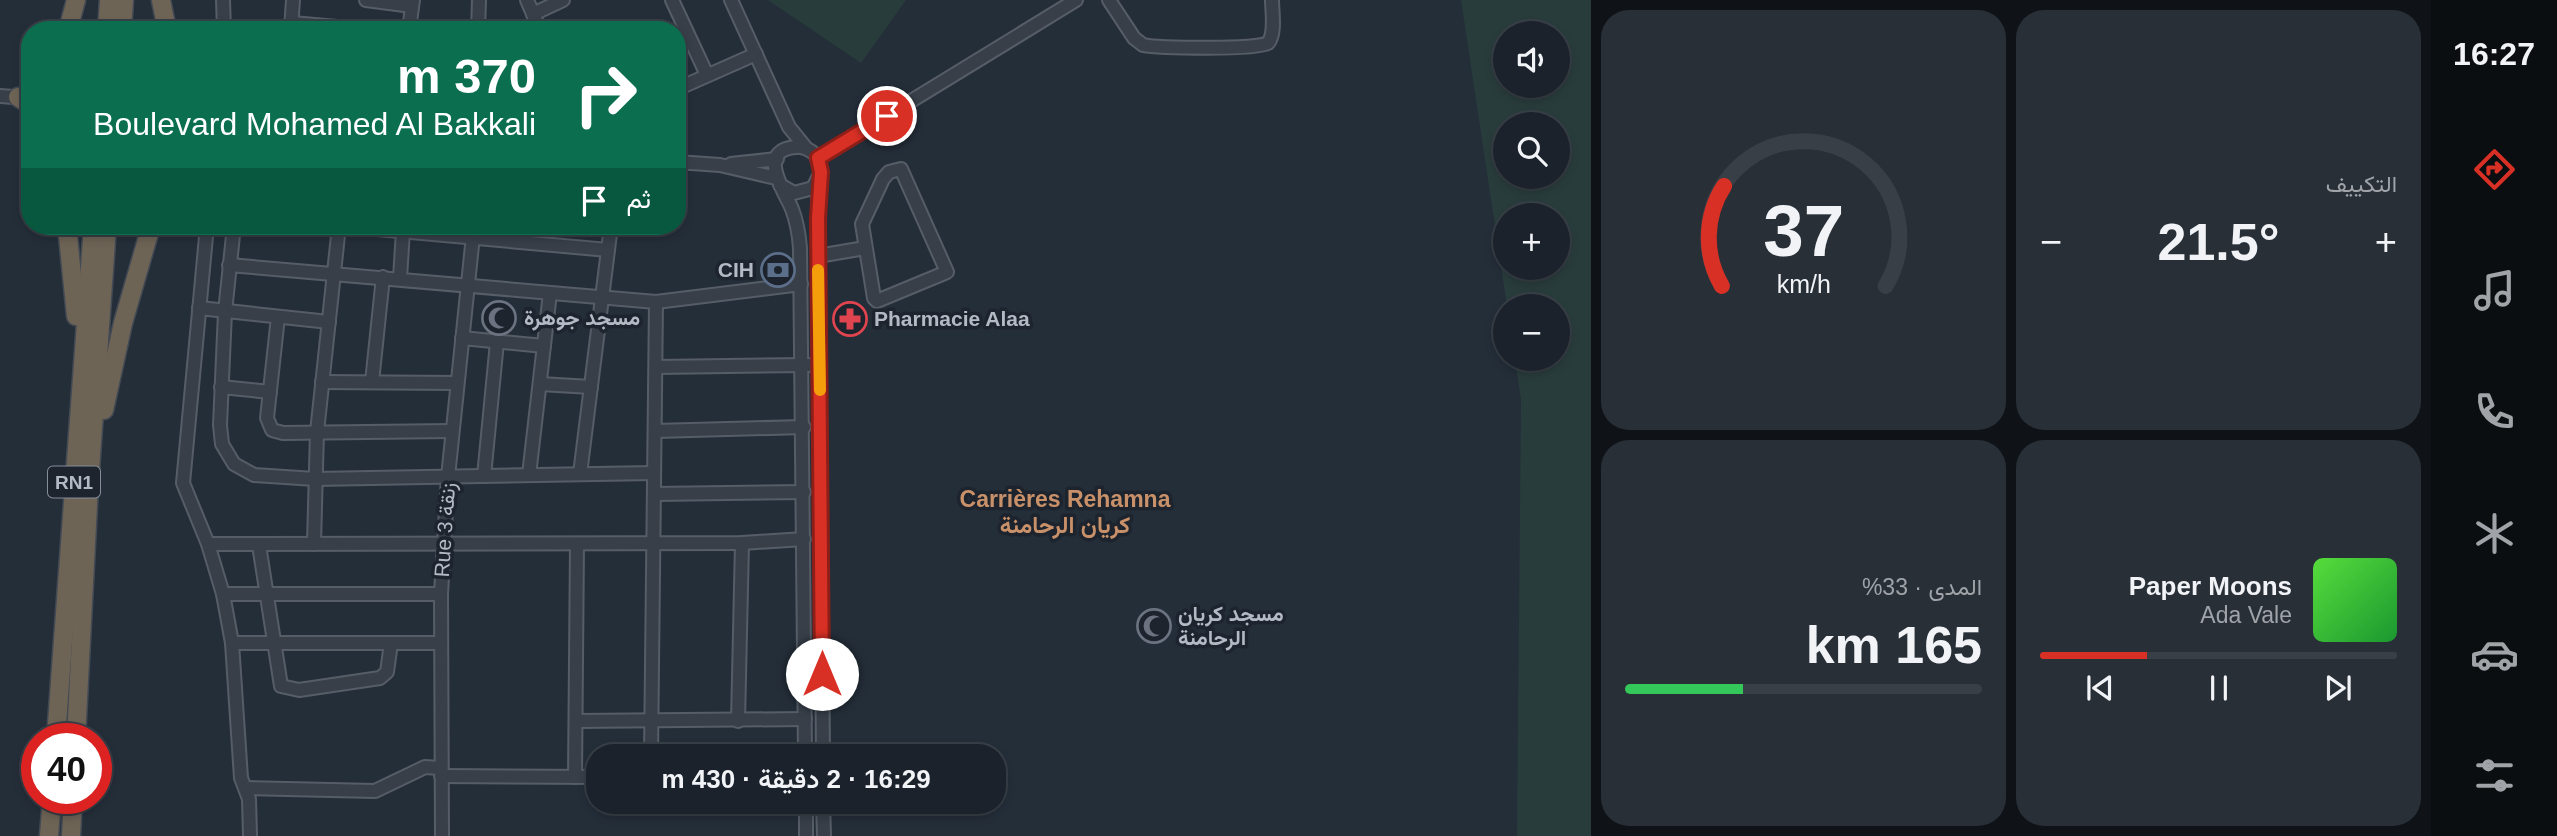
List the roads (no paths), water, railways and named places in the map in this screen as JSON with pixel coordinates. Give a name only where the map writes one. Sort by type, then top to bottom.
[{"type":"highway","points":[[70,21],[76,0]]},
{"type":"highway","points":[[108,21],[109,0]]},
{"type":"highway","points":[[123,21],[124,0]]},
{"type":"highway","points":[[161,0],[165,21]]},
{"type":"highway","points":[[68,235],[78,340],[82,483]]},
{"type":"highway","name":"RN1","points":[[76,723],[82,483],[93,235]]},
{"type":"highway","name":"RN1","points":[[58,723],[106,235]]},
{"type":"highway","points":[[82,483],[148,235]]},
{"type":"highway","points":[[49,836],[51,814]]},
{"type":"highway","points":[[71,836],[72,814]]},
{"type":"street","points":[[223,0],[224,21]]},
{"type":"street","points":[[291,21],[293,0]]},
{"type":"street","points":[[366,0],[412,3],[410,21]]},
{"type":"street","points":[[478,21],[479,0]]},
{"type":"street","points":[[527,0],[536,21]]},
{"type":"street","points":[[533,14],[563,0]]},
{"type":"street","points":[[672,0],[677,21]]},
{"type":"street","points":[[731,0],[789,127],[818,158],[821,172],[818,181],[818,256],[823,744]]},
{"type":"street","points":[[818,158],[1076,0]]},
{"type":"street","points":[[1109,0],[1134,38],[1143,45],[1238,47],[1264,46],[1268,43],[1272,37],[1272,0]]},
{"type":"street","points":[[686,39],[707,75]]},
{"type":"street","points":[[686,85],[756,54]]},
{"type":"street","points":[[789,127],[781,155],[778,181],[798,230],[801,284],[806,744]]},
{"type":"street","points":[[720,165],[781,155],[795,147],[806,148]]},
{"type":"street","points":[[686,163],[720,165],[778,181],[790,192],[802,193],[818,181]]},
{"type":"street","points":[[901,169],[947,272],[877,301],[874,298],[865,248],[864,219],[883,178],[889,172],[901,169]]},
{"type":"street","points":[[206,235],[183,468],[186,491],[208,544],[223,594],[232,643],[241,778],[246,788],[250,836]]},
{"type":"street","points":[[233,235],[221,387],[222,444],[234,464],[262,477],[315,479],[654,473]]},
{"type":"street","points":[[314,544],[317,432],[340,235]]},
{"type":"street","points":[[400,278],[403,235]]},
{"type":"street","name":"Rue 3 زنقة","points":[[442,836],[441,594],[452,431],[473,235]]},
{"type":"street","points":[[496,235],[608,250]]},
{"type":"street","points":[[580,474],[610,235]]},
{"type":"street","points":[[818,256],[865,248]]},
{"type":"street","points":[[229,265],[400,278],[656,303],[801,284]]},
{"type":"street","points":[[372,382],[383,277]]},
{"type":"street","points":[[529,475],[550,293]]},
{"type":"street","points":[[651,744],[656,303]]},
{"type":"street","points":[[199,308],[329,322]]},
{"type":"street","points":[[278,317],[267,422],[272,430],[452,431]]},
{"type":"street","points":[[462,338],[544,346]]},
{"type":"street","points":[[484,477],[496,342]]},
{"type":"street","points":[[656,367],[820,365]]},
{"type":"street","points":[[322,382],[457,383]]},
{"type":"street","points":[[540,384],[591,387]]},
{"type":"street","points":[[221,387],[270,392]]},
{"type":"street","points":[[655,431],[804,427]]},
{"type":"street","points":[[654,494],[804,492]]},
{"type":"street","points":[[208,544],[741,543],[804,539]]},
{"type":"street","points":[[738,721],[741,543]]},
{"type":"street","points":[[575,777],[578,544]]},
{"type":"street","points":[[259,545],[269,594],[278,681],[291,690],[384,676],[389,666],[391,643]]},
{"type":"street","points":[[223,594],[441,594]]},
{"type":"street","points":[[232,643],[441,643]]},
{"type":"street","points":[[576,721],[805,719]]},
{"type":"street","points":[[246,788],[375,791],[425,767],[440,772],[586,777]]},
{"type":"street","points":[[806,814],[806,836]]},
{"type":"street","points":[[824,814],[824,836]]},
{"type":"place","name":"CIH","points":[[778,270]]},
{"type":"place","name":"مسجد جوهرة","points":[[499,318]]},
{"type":"place","name":"Pharmacie Alaa","points":[[850,319]]},
{"type":"place","name":"مسجد كريان الرحامنة","points":[[1154,626]]},
{"type":"district","name":"Carrières Rehamna كريان الرحامنة","points":[[1065,512]]}]
